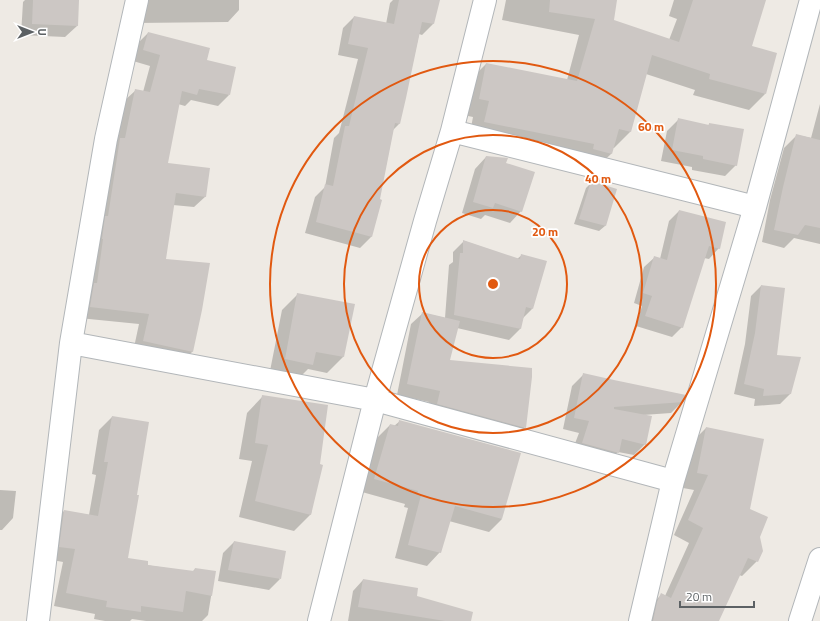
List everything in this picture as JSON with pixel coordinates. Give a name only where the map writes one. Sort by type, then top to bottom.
[{"type":"street","points":[[38,621],[71,344],[106,139],[137,0]]},
{"type":"street","points":[[319,621],[375,400],[452,131],[485,0]]},
{"type":"street","points":[[640,621],[673,481],[755,207],[811,0]]},
{"type":"street","points":[[452,131],[755,207]]},
{"type":"street","points":[[71,344],[375,400],[673,481]]},
{"type":"street","points":[[800,621],[820,559]]},
{"type":"building","points":[[33,0],[79,0],[78,26],[32,24]]},
{"type":"building","points":[[399,0],[440,0],[434,24],[422,22],[400,124],[395,123],[380,199],[382,200],[372,237],[316,222],[325,184],[333,186],[345,126],[349,126],[368,48],[348,44],[354,16],[394,24]]},
{"type":"building","points":[[550,0],[617,0],[614,20],[679,42],[693,0],[766,0],[752,46],[777,53],[766,94],[709,79],[710,74],[652,55],[631,132],[619,129],[612,154],[593,149],[594,144],[484,122],[489,101],[479,99],[486,63],[577,81],[595,19],[549,12]]},
{"type":"building","points":[[148,32],[210,48],[207,60],[236,67],[230,95],[199,89],[197,95],[182,91],[168,163],[210,168],[206,197],[176,193],[166,259],[210,263],[193,352],[143,341],[149,314],[90,307],[94,283],[97,283],[105,216],[108,216],[120,138],[125,138],[135,89],[150,92],[160,55],[143,50]]},
{"type":"building","points":[[678,118],[709,125],[709,123],[744,129],[737,166],[703,159],[703,156],[672,150]]},
{"type":"building","points":[[796,134],[820,140],[820,228],[805,225],[798,235],[774,230]]},
{"type":"building","points":[[486,156],[508,158],[506,163],[535,172],[522,212],[495,203],[493,208],[473,202]]},
{"type":"building","points":[[591,181],[617,189],[606,226],[579,219]]},
{"type":"building","points":[[679,210],[726,222],[720,249],[709,246],[683,328],[645,316],[652,296],[643,293],[654,256],[667,260]]},
{"type":"building","points":[[463,240],[520,259],[521,254],[547,261],[533,309],[526,307],[521,329],[454,315],[460,253],[463,253]]},
{"type":"building","points":[[761,285],[785,288],[777,355],[801,357],[791,394],[763,396],[764,389],[744,384],[755,333]]},
{"type":"building","points":[[297,293],[355,304],[344,357],[316,352],[313,365],[285,359]]},
{"type":"building","points":[[422,312],[460,321],[450,360],[532,368],[526,428],[437,404],[440,391],[407,384]]},
{"type":"building","points":[[583,373],[686,395],[684,402],[614,407],[614,409],[652,416],[646,445],[622,439],[619,453],[582,443],[589,421],[574,418]]},
{"type":"building","points":[[262,395],[328,405],[320,464],[323,465],[311,515],[255,501],[268,445],[255,443]]},
{"type":"building","points":[[112,416],[149,422],[137,495],[139,495],[128,558],[148,561],[148,565],[194,571],[195,568],[216,571],[212,596],[186,591],[183,612],[141,606],[141,612],[106,607],[107,601],[66,593],[75,549],[59,547],[64,510],[98,516],[108,462],[104,462]]},
{"type":"building","points":[[399,420],[521,453],[502,519],[455,506],[441,553],[408,545],[421,495],[417,494],[418,491],[374,479],[390,424],[398,426]]},
{"type":"building","points":[[706,427],[764,439],[750,509],[768,517],[760,537],[763,551],[758,562],[748,558],[719,621],[653,621],[657,602],[661,593],[671,598],[703,528],[688,520],[708,475],[697,473]]},
{"type":"building","points":[[234,541],[286,551],[281,579],[228,570]]},
{"type":"building","points":[[363,579],[418,588],[417,596],[473,612],[471,621],[445,621],[358,607]]}]
